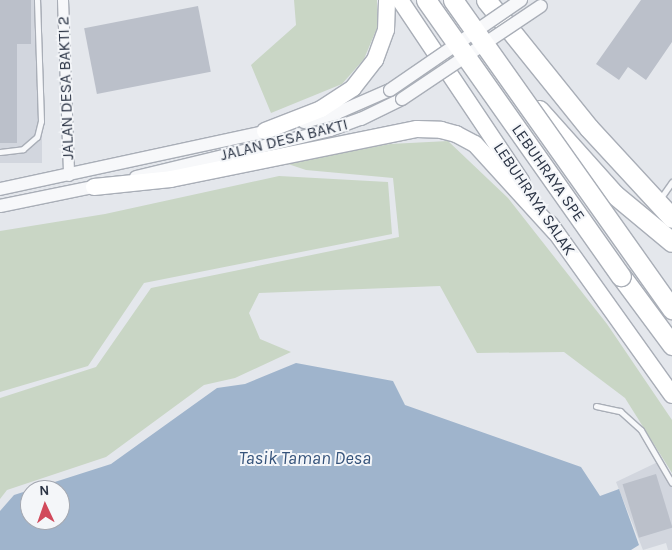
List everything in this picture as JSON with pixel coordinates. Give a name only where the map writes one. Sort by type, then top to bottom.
[{"type":"highway","points":[[266,131],[321,109],[353,88],[375,60],[386,30],[387,0]]},
{"type":"highway","name":"LEBUHRAYA SALAK","points":[[400,0],[555,232],[672,394]]},
{"type":"highway","name":"LEBUHRAYA SPE","points":[[426,0],[672,345]]},
{"type":"highway","points":[[455,0],[640,255],[672,315]]},
{"type":"highway","name":"LEBUHRAYA SPE","points":[[455,0],[672,308]]},
{"type":"highway","points":[[486,0],[589,128],[657,204],[672,218]]},
{"type":"highway","points":[[504,66],[614,194],[672,242]]},
{"type":"highway","points":[[94,187],[171,179],[417,129],[441,130],[456,134],[475,144],[555,232]]},
{"type":"street","name":"JALAN DESA BAKTI 2","points":[[63,0],[69,176]]},
{"type":"street","name":"JALAN DESA BAKTI","points":[[0,189],[69,176],[337,114],[390,90],[521,0]]},
{"type":"street","name":"JALAN DESA BAKTI","points":[[0,206],[94,187],[330,130],[362,120],[402,99],[544,3]]},
{"type":"lane","points":[[0,152],[23,149],[37,137],[41,121],[37,0]]},
{"type":"lane","points":[[657,204],[672,182]]},
{"type":"lane","points":[[596,406],[620,411],[641,430],[672,483]]},
{"type":"shaded area","points":[[0,0],[42,0],[42,163],[0,163]]},
{"type":"shaded area","points":[[662,460],[672,478],[672,550],[668,550],[666,543],[643,550],[616,482]]},
{"type":"green space","points":[[294,0],[377,0],[377,28],[364,59],[342,84],[271,113],[251,65],[296,25]]},
{"type":"green space","points":[[448,141],[508,198],[607,324],[672,420],[672,473],[625,398],[564,352],[477,353],[440,286],[259,293],[249,313],[260,339],[291,352],[235,378],[204,385],[106,457],[37,480],[20,480],[20,486],[7,490],[0,499],[0,398],[96,367],[151,288],[399,237],[393,178],[306,170],[285,163],[390,144]]},
{"type":"green space","points":[[279,176],[388,182],[392,234],[144,283],[88,366],[0,392],[0,231],[105,214]]},
{"type":"water","name":"Tasik Taman Desa","points":[[296,363],[393,381],[405,405],[581,467],[600,496],[619,489],[639,545],[631,550],[0,550],[0,511],[14,495],[20,493],[20,530],[70,530],[70,480],[61,480],[111,464],[217,388],[245,384]]},
{"type":"building","points":[[0,0],[31,0],[31,44],[17,44],[17,143],[0,143]]},
{"type":"building","points":[[641,0],[672,0],[672,42],[646,80],[628,67],[619,80],[596,64]]},
{"type":"building","points":[[198,6],[211,72],[97,94],[84,28]]},
{"type":"building","points":[[656,474],[672,528],[639,538],[623,484]]}]
